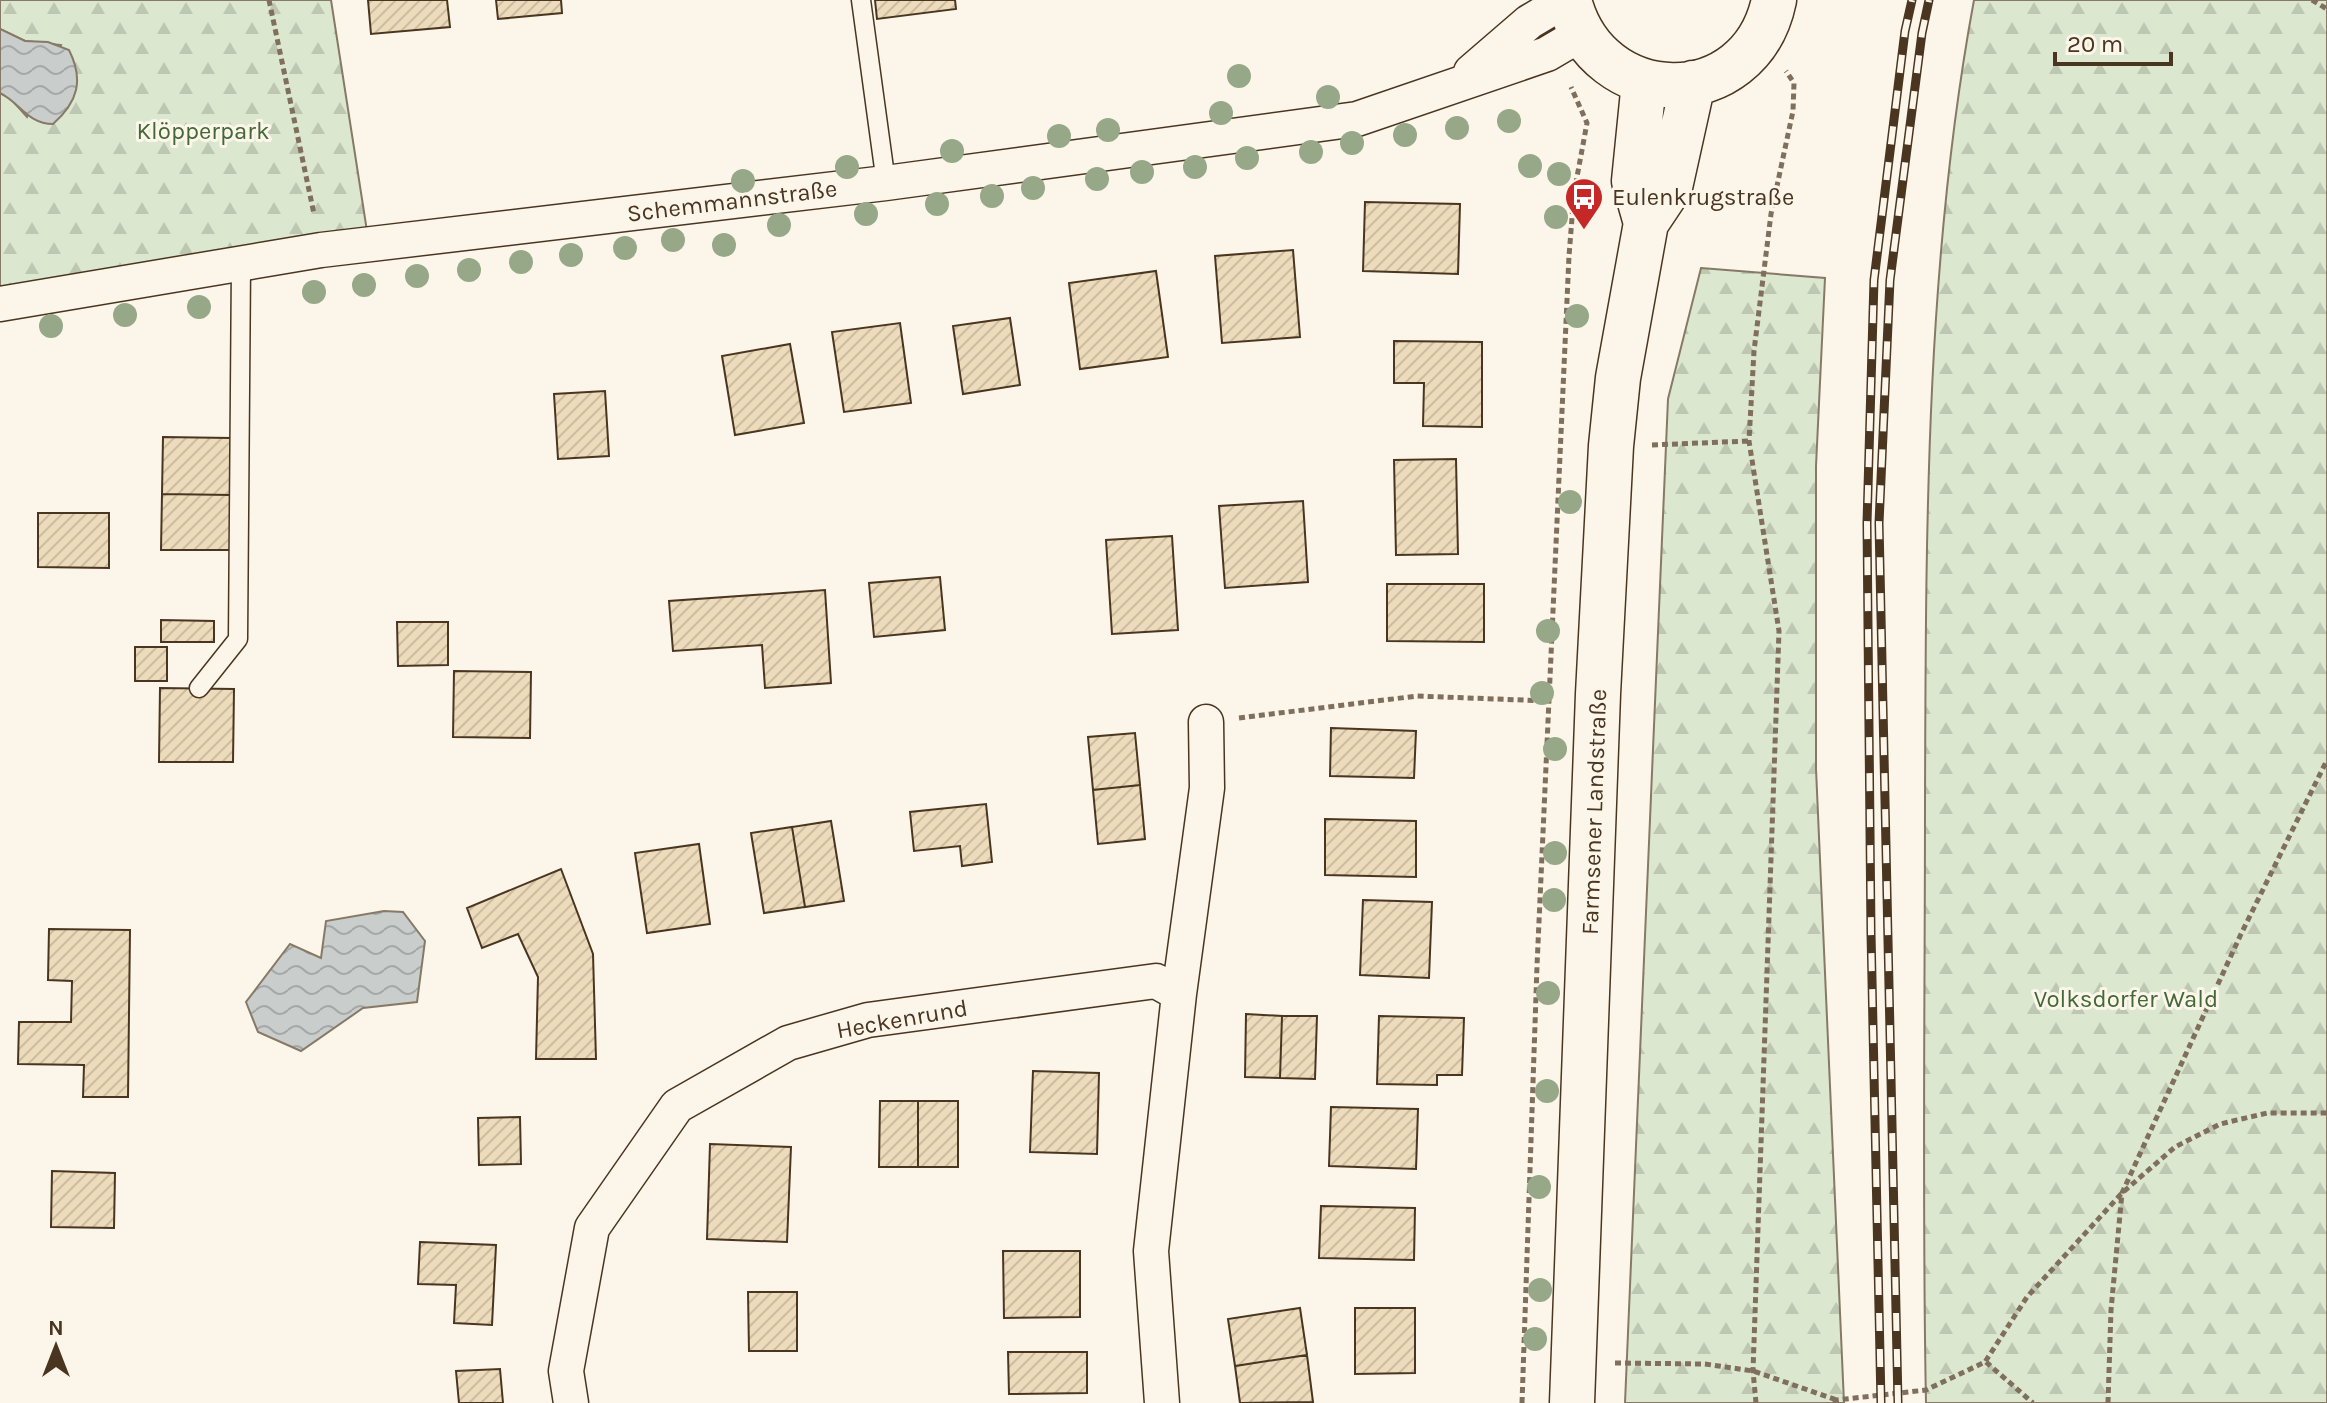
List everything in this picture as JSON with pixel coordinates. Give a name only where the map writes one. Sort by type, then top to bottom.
[{"type":"main road","points":[[1572,11],[1602,59],[1629,77],[1667,87],[1693,83],[1722,73],[1746,55],[1763,31],[1774,0]]},
{"type":"main road","name":"Farmsener Landstraße","points":[[1644,82],[1634,181],[1646,223]]},
{"type":"main road","name":"Farmsener Landstraße","points":[[1573,1383],[1598,694],[1611,446],[1618,378],[1646,223],[1670,187],[1693,83]]},
{"type":"street","name":"Schemmannstraße","points":[[0,304],[321,250],[886,183],[1357,119],[1547,54],[1572,11]]},
{"type":"street","points":[[1162,1403],[1151,1251],[1179,994],[1207,788],[1206,722]]},
{"type":"street","name":"Heckenrund","points":[[571,1403],[566,1371],[592,1228],[677,1106],[788,1043],[868,1020],[1156,981],[1179,994]]},
{"type":"lane","points":[[861,0],[886,183]]},
{"type":"lane","points":[[199,688],[238,639],[241,264]]},
{"type":"path","points":[[269,0],[321,250]]},
{"type":"path","points":[[2312,0],[2327,9]]},
{"type":"path","points":[[1756,1403],[1753,1371],[1779,631],[1749,441],[1754,351],[1771,214],[1793,111],[1794,83],[1781,63]]},
{"type":"path","points":[[1522,1403],[1537,966],[1569,256],[1574,193],[1587,123],[1571,86]]},
{"type":"path","points":[[1611,446],[1749,441]]},
{"type":"path","points":[[1206,722],[1417,696],[1550,701]]},
{"type":"path","points":[[2108,1403],[2111,1310],[2122,1193],[2241,934],[2327,760]]},
{"type":"path","points":[[1573,1383],[1705,1364],[1753,1371],[1835,1401],[1926,1390],[1985,1362],[2027,1297],[2122,1193],[2175,1147],[2220,1124],[2267,1113],[2327,1113]]},
{"type":"path","points":[[1985,1362],[2033,1403]]},
{"type":"green space","name":"Klöpperpark","points":[[0,0],[331,0],[369,244],[0,289],[0,93],[11,99],[27,117],[61,45],[25,41],[0,29]]},
{"type":"green space","name":"Volksdorfer Wald","points":[[1974,0],[2327,0],[2327,1403],[1926,1403],[1924,1103],[1928,501],[1937,299],[1946,199]]},
{"type":"green space","points":[[1701,268],[1825,278],[1816,466],[1816,769],[1844,1403],[1625,1403],[1668,399]]},
{"type":"water","points":[[0,29],[25,41],[48,42],[69,50],[76,71],[76,90],[68,107],[53,124],[37,121],[0,93]]},
{"type":"water","points":[[384,911],[403,912],[425,941],[417,1002],[363,1008],[301,1051],[258,1032],[246,1002],[290,944],[321,958],[326,921]]},
{"type":"building","points":[[368,0],[447,0],[450,27],[371,34]]},
{"type":"building","points":[[496,0],[561,0],[562,13],[498,19]]},
{"type":"building","points":[[875,0],[955,0],[956,9],[877,19]]},
{"type":"building","points":[[1365,202],[1460,204],[1458,274],[1363,271]]},
{"type":"building","points":[[1293,250],[1300,337],[1222,343],[1215,256]]},
{"type":"building","points":[[1156,271],[1168,357],[1080,369],[1069,283]]},
{"type":"building","points":[[1010,318],[1020,385],[963,394],[953,326]]},
{"type":"building","points":[[900,323],[911,403],[844,412],[832,332]]},
{"type":"building","points":[[1394,341],[1482,342],[1482,427],[1423,426],[1424,383],[1394,383]]},
{"type":"building","points":[[790,344],[804,423],[735,435],[722,356]]},
{"type":"building","points":[[605,391],[609,456],[558,459],[554,394]]},
{"type":"building","points":[[163,437],[231,438],[231,495],[162,494]]},
{"type":"building","points":[[1456,459],[1458,554],[1396,555],[1394,460]]},
{"type":"building","points":[[162,494],[231,495],[230,550],[161,550]]},
{"type":"building","points":[[1303,501],[1308,582],[1225,588],[1219,506]]},
{"type":"building","points":[[38,513],[109,513],[109,568],[38,567]]},
{"type":"building","points":[[1172,536],[1178,630],[1112,634],[1106,540]]},
{"type":"building","points":[[940,577],[945,630],[874,637],[869,583]]},
{"type":"building","points":[[1387,584],[1484,584],[1484,642],[1387,641]]},
{"type":"building","points":[[825,590],[831,683],[765,688],[762,645],[673,651],[669,601]]},
{"type":"building","points":[[161,620],[214,621],[214,642],[161,642]]},
{"type":"building","points":[[397,622],[448,622],[448,665],[398,666]]},
{"type":"building","points":[[135,647],[167,647],[167,681],[135,681]]},
{"type":"building","points":[[454,671],[531,672],[530,738],[453,737]]},
{"type":"building","points":[[160,688],[234,689],[233,762],[159,762]]},
{"type":"building","points":[[1331,728],[1416,731],[1414,778],[1330,776]]},
{"type":"building","points":[[1135,733],[1140,785],[1093,790],[1088,737]]},
{"type":"building","points":[[1140,785],[1145,839],[1098,844],[1093,790]]},
{"type":"building","points":[[986,804],[992,862],[962,866],[960,846],[914,851],[910,812]]},
{"type":"building","points":[[1325,819],[1416,821],[1416,877],[1325,875]]},
{"type":"building","points":[[831,821],[844,901],[805,907],[792,827]]},
{"type":"building","points":[[792,827],[805,907],[764,913],[751,833]]},
{"type":"building","points":[[699,844],[710,924],[647,933],[635,853]]},
{"type":"building","points":[[561,869],[593,954],[596,1059],[536,1059],[538,977],[518,934],[482,948],[467,908]]},
{"type":"building","points":[[1363,900],[1432,902],[1429,978],[1360,975]]},
{"type":"building","points":[[49,929],[130,930],[128,1097],[83,1097],[84,1065],[18,1064],[19,1022],[71,1022],[72,981],[48,980]]},
{"type":"building","points":[[1246,1014],[1282,1016],[1280,1078],[1245,1077]]},
{"type":"building","points":[[1282,1016],[1317,1016],[1315,1079],[1280,1078]]},
{"type":"building","points":[[1379,1016],[1464,1018],[1462,1075],[1437,1075],[1437,1085],[1377,1084]]},
{"type":"building","points":[[1033,1071],[1099,1073],[1097,1154],[1030,1152]]},
{"type":"building","points":[[880,1101],[918,1101],[918,1167],[879,1167]]},
{"type":"building","points":[[918,1101],[958,1101],[958,1167],[918,1167]]},
{"type":"building","points":[[1331,1107],[1418,1109],[1416,1169],[1329,1166]]},
{"type":"building","points":[[520,1117],[521,1164],[479,1165],[478,1118]]},
{"type":"building","points":[[710,1144],[791,1147],[787,1242],[707,1239]]},
{"type":"building","points":[[52,1171],[115,1173],[114,1228],[51,1227]]},
{"type":"building","points":[[1321,1206],[1415,1208],[1414,1260],[1319,1258]]},
{"type":"building","points":[[420,1242],[496,1245],[492,1325],[454,1323],[456,1285],[418,1284]]},
{"type":"building","points":[[1003,1251],[1080,1251],[1080,1317],[1004,1318]]},
{"type":"building","points":[[748,1292],[797,1292],[797,1351],[749,1351]]},
{"type":"building","points":[[1300,1308],[1307,1355],[1235,1366],[1228,1319]]},
{"type":"building","points":[[1355,1308],[1415,1308],[1415,1373],[1355,1374]]},
{"type":"building","points":[[1008,1352],[1087,1352],[1087,1393],[1009,1394]]},
{"type":"building","points":[[1307,1355],[1313,1402],[1240,1403],[1235,1366]]},
{"type":"building","points":[[500,1369],[503,1403],[459,1403],[456,1371]]},
{"type":"railway","points":[[1881,1403],[1871,933],[1867,523],[1874,280],[1905,31],[1912,0]]},
{"type":"railway","points":[[1898,1403],[1879,523],[1890,280],[1929,0]]},
{"type":"place","name":"Eulenkrugstraße","points":[[1584,231]]}]
